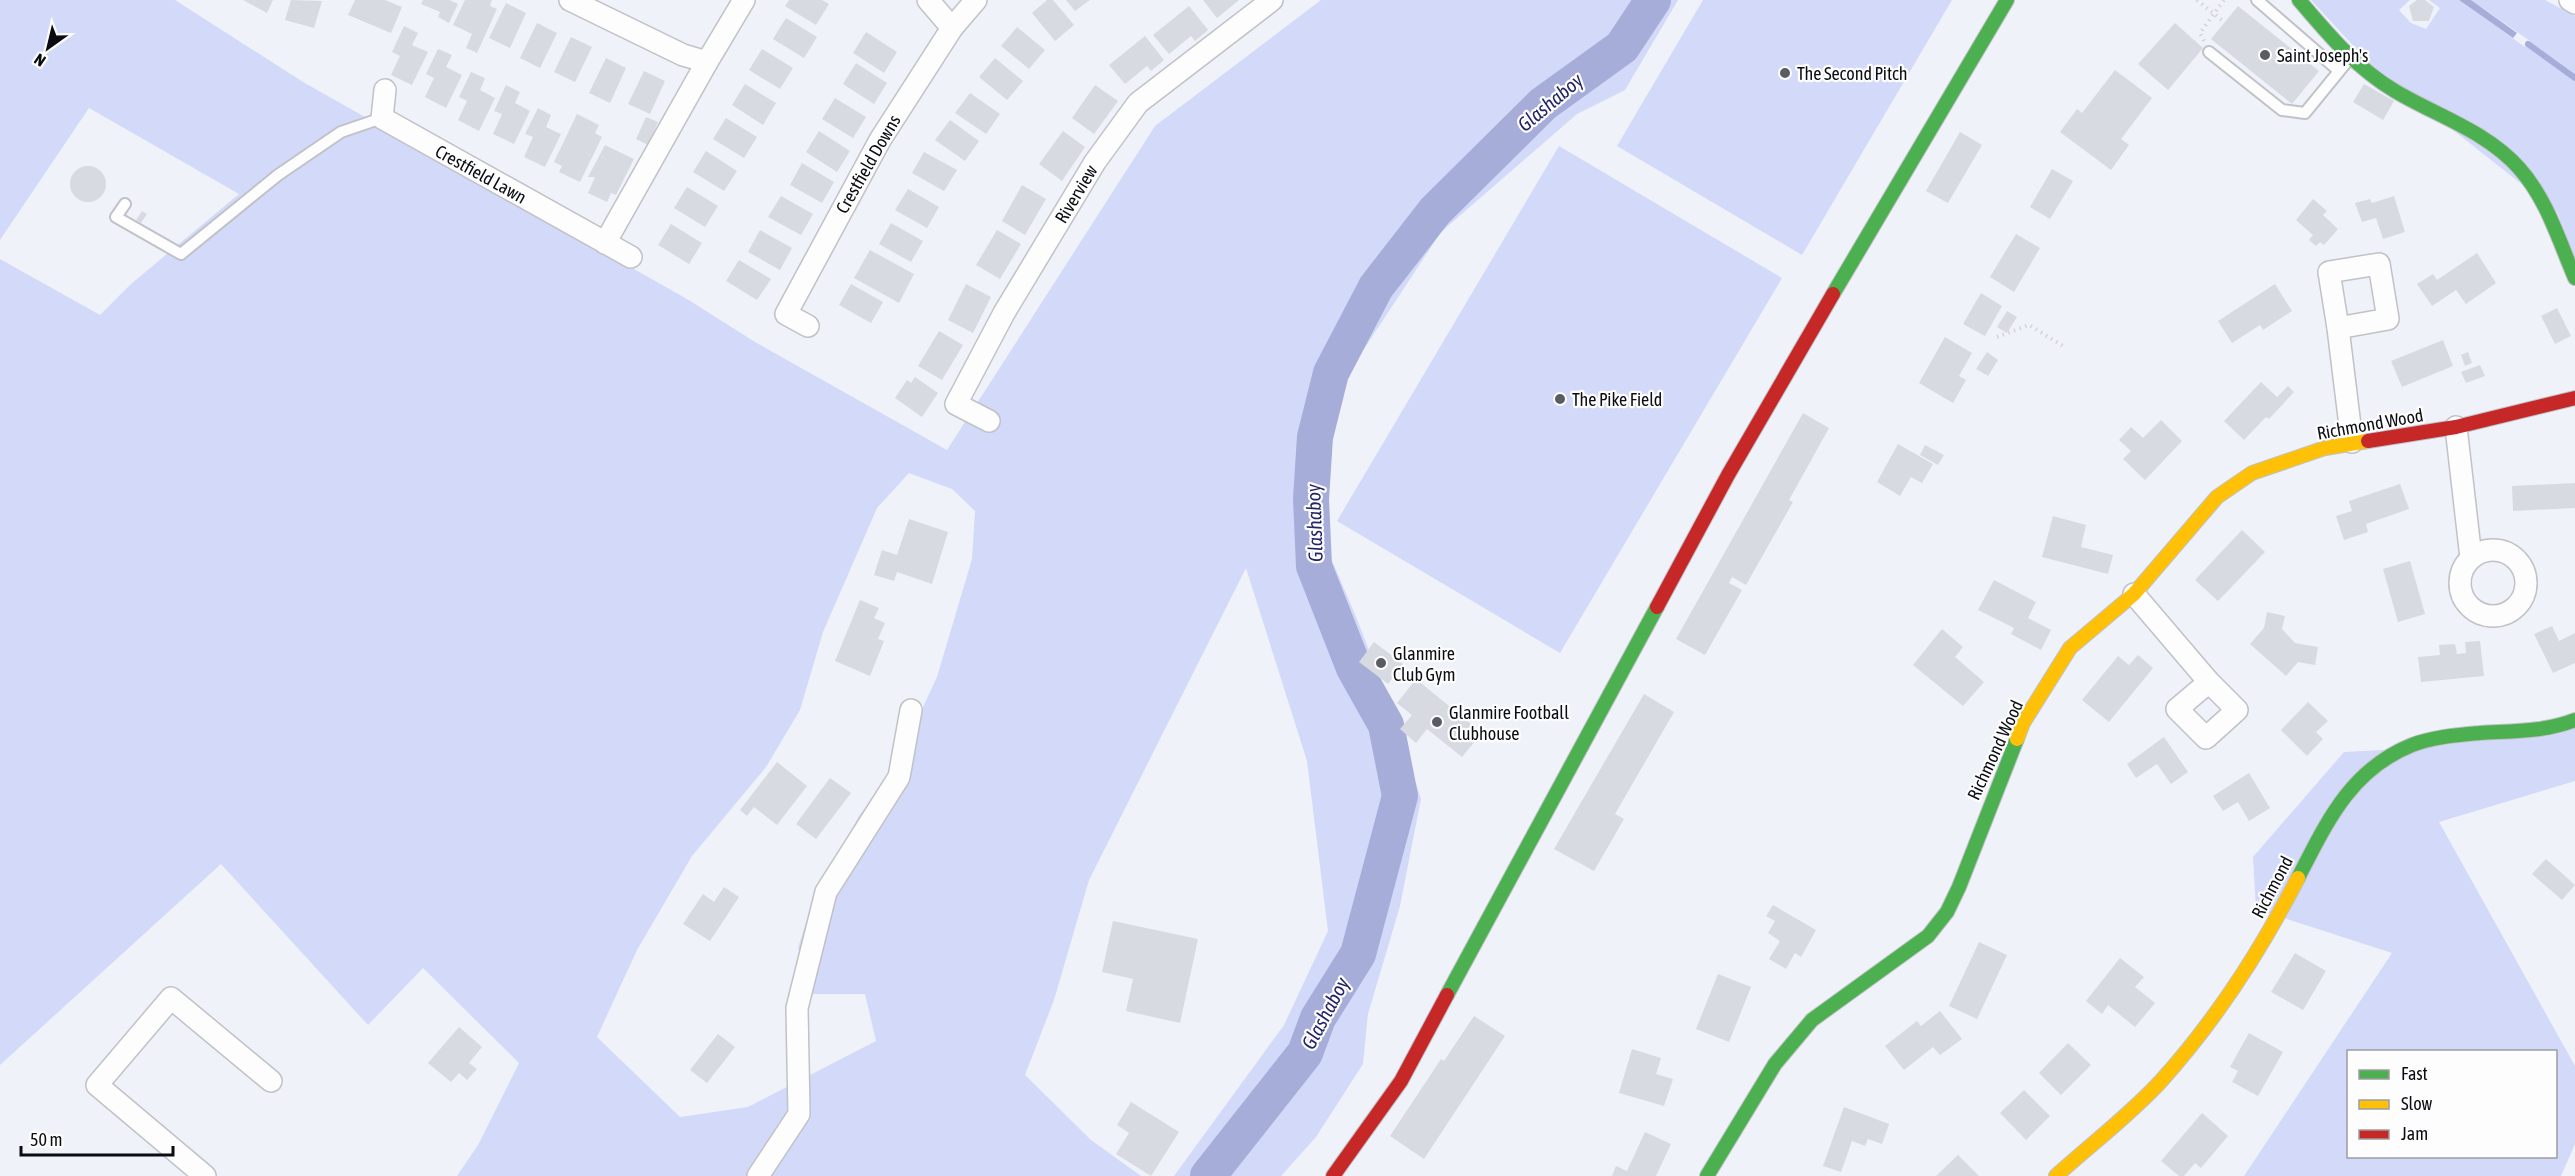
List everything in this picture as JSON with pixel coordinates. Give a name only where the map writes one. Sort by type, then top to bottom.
[{"type":"street","points":[[570,0],[683,55],[707,62]]},
{"type":"street","points":[[605,243],[744,0]]},
{"type":"street","points":[[929,0],[952,28]]},
{"type":"street","name":"Crestfield Downs","points":[[808,326],[786,314],[880,140],[952,28],[976,0]]},
{"type":"street","name":"Riverview","points":[[989,421],[956,404],[1004,313],[1095,162],[1138,103],[1272,0]]},
{"type":"street","points":[[1334,1176],[1401,1082],[1728,475],[1904,171],[2007,0]]},
{"type":"street","points":[[2299,0],[2350,58],[2394,91],[2483,138],[2506,154],[2532,185],[2575,278]]},
{"type":"street","points":[[2570,0],[2575,3]]},
{"type":"street","points":[[382,118],[386,90]]},
{"type":"street","name":"Crestfield Lawn","points":[[382,118],[631,258]]},
{"type":"street","points":[[2338,328],[2352,442]]},
{"type":"street","name":"Richmond Wood","points":[[1707,1176],[1775,1064],[1812,1020],[1928,936],[1947,912],[1959,887],[1982,823],[2023,723],[2070,648],[2134,594],[2217,497],[2252,473],[2325,448],[2456,427],[2575,398]]},
{"type":"street","points":[[2456,427],[2471,558]]},
{"type":"street","points":[[2134,594],[2209,682]]},
{"type":"street","points":[[758,1176],[799,1114],[797,1008],[826,892],[899,777],[910,710]]},
{"type":"street","name":"Richmond","points":[[2056,1176],[2160,1082],[2217,1011],[2278,917],[2330,816],[2353,784],[2383,760],[2413,744],[2460,735],[2556,727],[2575,720]]},
{"type":"street","points":[[205,1176],[97,1085],[171,998],[271,1081]]},
{"type":"lane","points":[[2257,0],[2339,71]]},
{"type":"lane","points":[[2209,52],[2282,110],[2305,113],[2350,58]]},
{"type":"lane","points":[[125,204],[116,217],[181,254],[278,175],[341,132],[382,118]]},
{"type":"path","points":[[2197,0],[2224,22]]},
{"type":"path","points":[[2209,52],[2200,33],[2224,0]]},
{"type":"path","points":[[1997,337],[2030,325],[2063,346]]},
{"type":"shaded area","points":[[0,0],[175,0],[303,82],[687,299],[755,342],[947,450],[1155,126],[1321,0],[1678,0],[1625,90],[1577,114],[1441,232],[1337,390],[1323,465],[1321,535],[1357,619],[1395,719],[1421,799],[1400,906],[1368,1014],[1363,1064],[1316,1137],[1281,1176],[1174,1176],[1284,1025],[1328,931],[1307,761],[1246,568],[1089,880],[1054,1000],[1025,1075],[1091,1140],[1141,1176],[457,1176],[478,1145],[519,1063],[423,968],[368,1025],[221,864],[0,1065],[0,259],[100,315],[131,284],[239,194],[89,108],[0,240]],"holes":[[[909,473],[952,489],[975,511],[972,559],[937,677],[896,765],[859,816],[812,904],[798,948],[813,994],[865,994],[876,1041],[748,1107],[680,1117],[597,1037],[637,950],[692,856],[766,767],[800,710],[823,632],[877,508]]]},
{"type":"shaded area","name":"The Second Pitch","points":[[1703,0],[1952,0],[1802,255],[1617,146]]},
{"type":"shaded area","points":[[2311,0],[2410,0],[2399,10],[2411,23],[2426,29],[2440,8],[2429,0],[2459,0],[2525,47],[2530,41],[2471,0],[2545,0],[2575,16],[2575,258],[2557,212],[2372,66]]},
{"type":"shaded area","points":[[2459,0],[2471,0],[2517,33],[2513,38]]},
{"type":"shaded area","name":"The Pike Field","points":[[1559,146],[1782,278],[1560,653],[1337,521]]},
{"type":"shaded area","points":[[2575,728],[2575,781],[2439,822],[2575,1066],[2575,1144],[2561,1176],[2244,1176],[2392,953],[2256,909],[2253,857],[2344,752],[2421,748]]},
{"type":"building","points":[[243,0],[273,0],[267,13]]},
{"type":"building","points":[[291,0],[322,1],[314,28],[285,20]]},
{"type":"building","points":[[355,0],[385,0],[402,7],[391,33],[348,15]]},
{"type":"building","points":[[423,0],[449,0],[458,4],[449,23],[438,17],[440,12],[421,4]]},
{"type":"building","points":[[465,0],[492,0],[490,6],[497,9],[477,53],[466,48],[472,34],[453,25]]},
{"type":"building","points":[[789,0],[822,0],[829,4],[816,25],[785,6]]},
{"type":"building","points":[[1047,0],[1053,0],[1074,25],[1055,41],[1032,13]]},
{"type":"building","points":[[1066,0],[1090,0],[1075,11]]},
{"type":"building","points":[[1203,0],[1239,0],[1217,18]]},
{"type":"building","points":[[2417,0],[2425,0],[2434,7],[2429,21],[2413,21],[2409,6]]},
{"type":"building","points":[[506,3],[526,13],[510,48],[489,38]]},
{"type":"building","points":[[1189,6],[1208,30],[1195,41],[1191,36],[1169,54],[1153,35]]},
{"type":"building","name":"Saint Joseph's","points":[[2238,6],[2319,71],[2292,104],[2211,39]]},
{"type":"building","points":[[786,18],[817,37],[804,58],[773,39]]},
{"type":"building","points":[[537,23],[557,33],[540,68],[520,58]]},
{"type":"building","points":[[2175,23],[2203,48],[2168,90],[2138,64]]},
{"type":"building","points":[[404,26],[418,33],[412,45],[428,52],[412,85],[391,75],[400,56],[392,52]]},
{"type":"building","points":[[1017,27],[1045,50],[1029,69],[1001,46]]},
{"type":"building","points":[[866,32],[897,52],[884,73],[853,53]]},
{"type":"building","points":[[1145,36],[1164,60],[1151,71],[1147,66],[1125,84],[1109,65]]},
{"type":"building","points":[[571,37],[592,47],[575,82],[554,72]]},
{"type":"building","points":[[438,49],[452,55],[446,67],[462,75],[446,108],[425,97],[434,78],[426,74]]},
{"type":"building","points":[[762,49],[793,68],[780,89],[749,70]]},
{"type":"building","points":[[606,58],[626,68],[610,103],[589,93]]},
{"type":"building","points":[[995,58],[1023,81],[1007,100],[979,77]]},
{"type":"building","points":[[856,63],[887,83],[874,104],[843,84]]},
{"type":"building","points":[[2115,70],[2152,98],[2121,139],[2129,145],[2111,170],[2060,132],[2077,109],[2082,113]]},
{"type":"building","points":[[644,71],[665,81],[650,114],[628,104]]},
{"type":"building","points":[[471,72],[485,78],[480,90],[495,98],[479,131],[458,120],[467,101],[459,97]]},
{"type":"building","points":[[745,84],[776,103],[763,125],[732,105]]},
{"type":"building","points":[[2364,84],[2394,101],[2383,120],[2353,102]]},
{"type":"building","points":[[506,85],[520,92],[515,103],[530,111],[514,144],[493,134],[502,114],[494,111]]},
{"type":"building","points":[[1095,85],[1118,101],[1094,134],[1072,118]]},
{"type":"building","points":[[970,93],[1000,114],[986,134],[955,113]]},
{"type":"building","points":[[835,98],[866,117],[853,138],[822,119]]},
{"type":"building","points":[[538,108],[551,115],[546,127],[561,134],[545,167],[524,157],[533,137],[525,134]]},
{"type":"building","points":[[577,114],[599,125],[595,133],[602,137],[580,182],[559,172],[562,166],[554,162]]},
{"type":"building","points":[[646,117],[658,122],[648,145],[636,139]]},
{"type":"building","points":[[726,118],[757,137],[744,158],[713,139]]},
{"type":"building","points":[[950,120],[979,141],[965,161],[935,140]]},
{"type":"building","points":[[819,131],[850,151],[837,172],[806,152]]},
{"type":"building","points":[[1063,131],[1085,147],[1062,181],[1039,164]]},
{"type":"building","points":[[1960,132],[1982,145],[1948,203],[1926,191]]},
{"type":"building","points":[[605,145],[634,159],[616,195],[611,193],[607,202],[588,193],[595,177],[588,177]]},
{"type":"building","points":[[706,151],[737,171],[724,191],[693,172]]},
{"type":"building","points":[[924,152],[957,170],[944,191],[912,173]]},
{"type":"building","points":[[802,163],[834,182],[822,203],[790,185]]},
{"type":"building","points":[[88,166],[101,171],[106,184],[101,197],[88,202],[75,197],[70,184],[75,171]]},
{"type":"building","points":[[2052,169],[2073,181],[2050,219],[2030,207]]},
{"type":"building","points":[[1022,185],[1046,199],[1025,235],[1002,221]]},
{"type":"building","points":[[687,187],[718,206],[705,227],[674,208]]},
{"type":"building","points":[[908,189],[939,207],[927,228],[895,210]]},
{"type":"building","points":[[781,196],[813,214],[801,235],[768,217]]},
{"type":"building","points":[[2394,196],[2405,232],[2383,239],[2376,218],[2362,222],[2355,203],[2370,199],[2372,203]]},
{"type":"building","points":[[2313,199],[2327,211],[2323,215],[2338,229],[2324,245],[2320,242],[2316,246],[2309,240],[2313,235],[2296,220]]},
{"type":"building","points":[[142,211],[147,214],[141,223],[136,220]]},
{"type":"building","points":[[891,223],[923,241],[911,262],[879,244]]},
{"type":"building","points":[[671,224],[702,243],[689,264],[658,245]]},
{"type":"building","points":[[760,230],[792,248],[780,270],[748,252]]},
{"type":"building","points":[[997,230],[1021,244],[1000,279],[976,265]]},
{"type":"building","points":[[2016,234],[2040,248],[2014,292],[1990,277]]},
{"type":"building","points":[[870,250],[914,274],[899,303],[854,278]]},
{"type":"building","points":[[2477,253],[2496,283],[2466,304],[2456,290],[2432,306],[2417,284],[2433,274],[2437,280]]},
{"type":"building","points":[[739,260],[771,279],[757,300],[726,281]]},
{"type":"building","points":[[851,284],[883,302],[871,323],[839,305]]},
{"type":"building","points":[[966,284],[991,297],[973,333],[948,320]]},
{"type":"building","points":[[2275,284],[2292,311],[2263,330],[2260,325],[2232,343],[2218,321]]},
{"type":"building","points":[[1981,293],[2002,306],[1985,336],[1963,324]]},
{"type":"building","points":[[2557,308],[2571,336],[2555,344],[2541,316]]},
{"type":"building","points":[[2007,311],[2017,317],[2007,333],[1997,327]]},
{"type":"building","points":[[939,331],[963,345],[942,380],[918,366]]},
{"type":"building","points":[[1945,337],[1972,353],[1959,376],[1966,380],[1953,403],[1919,383]]},
{"type":"building","points":[[2443,340],[2453,366],[2402,387],[2391,361]]},
{"type":"building","points":[[1987,352],[1998,360],[1988,376],[1976,369]]},
{"type":"building","points":[[2468,352],[2472,363],[2465,366],[2461,355]]},
{"type":"building","points":[[2480,365],[2485,376],[2466,383],[2461,372]]},
{"type":"building","points":[[915,377],[938,393],[922,417],[895,398],[907,380],[911,383]]},
{"type":"building","points":[[2261,382],[2277,397],[2288,386],[2294,392],[2269,419],[2266,417],[2244,440],[2224,421]]},
{"type":"building","points":[[1803,413],[1829,428],[1789,500],[1793,502],[1746,585],[1732,577],[1729,583],[1742,590],[1705,655],[1676,639]]},
{"type":"building","points":[[2161,420],[2182,441],[2145,480],[2123,459],[2131,451],[2119,440],[2131,427],[2143,438]]},
{"type":"building","points":[[1898,444],[1933,464],[1922,483],[1911,477],[1900,496],[1877,482]]},
{"type":"building","points":[[1925,445],[1944,455],[1938,465],[1920,455]]},
{"type":"building","points":[[2575,483],[2575,508],[2513,511],[2512,486]]},
{"type":"building","points":[[2400,484],[2409,509],[2366,524],[2368,532],[2344,540],[2336,516],[2352,511],[2349,501]]},
{"type":"building","points":[[2053,516],[2086,525],[2081,547],[2113,555],[2108,574],[2042,557]]},
{"type":"building","points":[[909,519],[948,532],[932,584],[897,572],[894,581],[874,575],[882,550],[897,555]]},
{"type":"building","points":[[2242,530],[2265,552],[2218,601],[2195,580]]},
{"type":"building","points":[[2410,561],[2425,614],[2398,622],[2383,569]]},
{"type":"building","points":[[1994,580],[2036,602],[2028,618],[2051,630],[2041,650],[2011,634],[2014,628],[1978,610]]},
{"type":"building","points":[[860,600],[879,608],[874,618],[885,623],[878,639],[884,641],[870,676],[835,661]]},
{"type":"building","points":[[2267,612],[2285,616],[2282,629],[2295,643],[2318,647],[2315,665],[2298,662],[2286,676],[2250,644],[2264,628]]},
{"type":"building","points":[[2552,626],[2559,641],[2575,633],[2575,663],[2553,673],[2534,634]]},
{"type":"building","points":[[1942,629],[1963,647],[1955,657],[1984,682],[1963,706],[1913,665]]},
{"type":"building","points":[[2480,641],[2484,676],[2421,682],[2418,657],[2440,655],[2439,645],[2455,644],[2457,654],[2466,653],[2465,642]]},
{"type":"building","name":"Glanmire Club Gym","points":[[1374,642],[1403,664],[1388,684],[1359,662]]},
{"type":"building","points":[[2138,655],[2153,668],[2109,722],[2082,700],[2118,656],[2129,665]]},
{"type":"building","name":"Glanmire Football Clubhouse","points":[[1416,679],[1482,733],[1462,757],[1427,729],[1416,743],[1400,729],[1412,715],[1397,703]]},
{"type":"building","points":[[1644,694],[1674,712],[1615,814],[1624,819],[1594,871],[1554,849]]},
{"type":"building","points":[[2308,702],[2328,721],[2316,732],[2323,739],[2307,756],[2281,730]]},
{"type":"building","points":[[2164,737],[2188,772],[2171,784],[2157,764],[2136,778],[2127,764]]},
{"type":"building","points":[[777,762],[807,786],[777,825],[754,807],[747,816],[740,810]]},
{"type":"building","points":[[2249,773],[2270,808],[2249,821],[2238,802],[2223,811],[2213,796]]},
{"type":"building","points":[[830,778],[851,793],[816,839],[796,824]]},
{"type":"building","points":[[2546,859],[2575,885],[2562,900],[2532,874]]},
{"type":"building","points":[[724,887],[739,897],[710,941],[683,924],[703,894],[714,902]]},
{"type":"building","points":[[1773,905],[1816,930],[1801,957],[1795,953],[1786,969],[1769,959],[1780,941],[1768,933],[1775,921],[1766,916]]},
{"type":"building","points":[[1113,921],[1198,939],[1180,1023],[1126,1011],[1133,979],[1102,972]]},
{"type":"building","points":[[1979,942],[2007,955],[1977,1019],[1949,1006]]},
{"type":"building","points":[[2295,953],[2326,971],[2303,1010],[2271,992]]},
{"type":"building","points":[[2120,958],[2144,977],[2135,987],[2155,1003],[2135,1027],[2108,1005],[2102,1014],[2086,1001]]},
{"type":"building","points":[[1718,974],[1751,987],[1729,1042],[1696,1029]]},
{"type":"building","points":[[1940,1011],[1962,1039],[1940,1055],[1933,1047],[1904,1070],[1885,1046],[1917,1021],[1921,1026]]},
{"type":"building","points":[[1474,1016],[1505,1036],[1424,1159],[1390,1136],[1441,1059],[1444,1061]]},
{"type":"building","points":[[459,1027],[482,1047],[469,1063],[477,1069],[467,1080],[459,1073],[451,1082],[428,1063]]},
{"type":"building","points":[[2249,1033],[2283,1052],[2258,1096],[2232,1082],[2238,1071],[2230,1067]]},
{"type":"building","points":[[718,1034],[735,1047],[707,1083],[690,1070]]},
{"type":"building","points":[[2068,1043],[2091,1065],[2061,1095],[2039,1073]]},
{"type":"building","points":[[1632,1049],[1661,1058],[1656,1074],[1673,1079],[1664,1106],[1619,1093]]},
{"type":"building","points":[[2024,1090],[2050,1116],[2026,1140],[2000,1113]]},
{"type":"building","points":[[1131,1102],[1179,1132],[1151,1176],[1116,1154],[1129,1133],[1117,1125]]},
{"type":"building","points":[[1844,1107],[1889,1124],[1882,1144],[1868,1139],[1865,1146],[1852,1141],[1841,1172],[1823,1166]]},
{"type":"building","points":[[2202,1113],[2228,1136],[2201,1168],[2195,1163],[2184,1176],[2179,1176],[2161,1161]]},
{"type":"building","points":[[1645,1132],[1671,1144],[1656,1176],[1612,1176],[1616,1166],[1627,1171]]},
{"type":"building","points":[[1958,1155],[1979,1176],[1936,1176]]},
{"type":"waterway","name":"Glashaboy","points":[[1208,1176],[1305,1053],[1318,1018],[1358,954],[1400,796],[1386,725],[1354,668],[1314,566],[1311,499],[1315,437],[1331,373],[1376,287],[1435,211],[1543,104],[1622,47],[1653,0]]},
{"type":"waterway","points":[[2528,44],[2575,78]]},
{"type":"traffic: fast","points":[[1833,294],[2007,0]]},
{"type":"traffic: fast","points":[[2299,0],[2343,50],[2381,82],[2476,134],[2506,155],[2519,168],[2545,207],[2575,278]]},
{"type":"traffic: fast","points":[[1447,995],[1657,607]]},
{"type":"traffic: fast","points":[[2298,878],[2319,837],[2343,800],[2372,768],[2390,756],[2412,745],[2437,738],[2540,729],[2575,720]]},
{"type":"traffic: fast","points":[[1707,1176],[1775,1064],[1812,1020],[1928,936],[1947,912],[2017,739]]},
{"type":"traffic: slow","points":[[2017,739],[2023,723],[2070,648],[2134,594],[2217,497],[2252,473],[2325,448],[2368,441]]},
{"type":"traffic: slow","points":[[2056,1176],[2137,1106],[2181,1058],[2219,1009],[2253,958],[2298,878]]},
{"type":"traffic: jam","points":[[1657,607],[1728,475],[1833,294]]},
{"type":"traffic: jam","points":[[2368,441],[2456,427],[2575,398]]},
{"type":"traffic: jam","points":[[1333,1176],[1401,1081],[1447,995]]},
{"type":"place","name":"Saint Joseph's","points":[[2265,55]]},
{"type":"place","name":"The Second Pitch","points":[[1785,73]]},
{"type":"place","name":"The Pike Field","points":[[1560,399]]},
{"type":"place","name":"Glanmire Club Gym","points":[[1381,663]]},
{"type":"place","name":"Glanmire Football Clubhouse","points":[[1437,722]]}]
